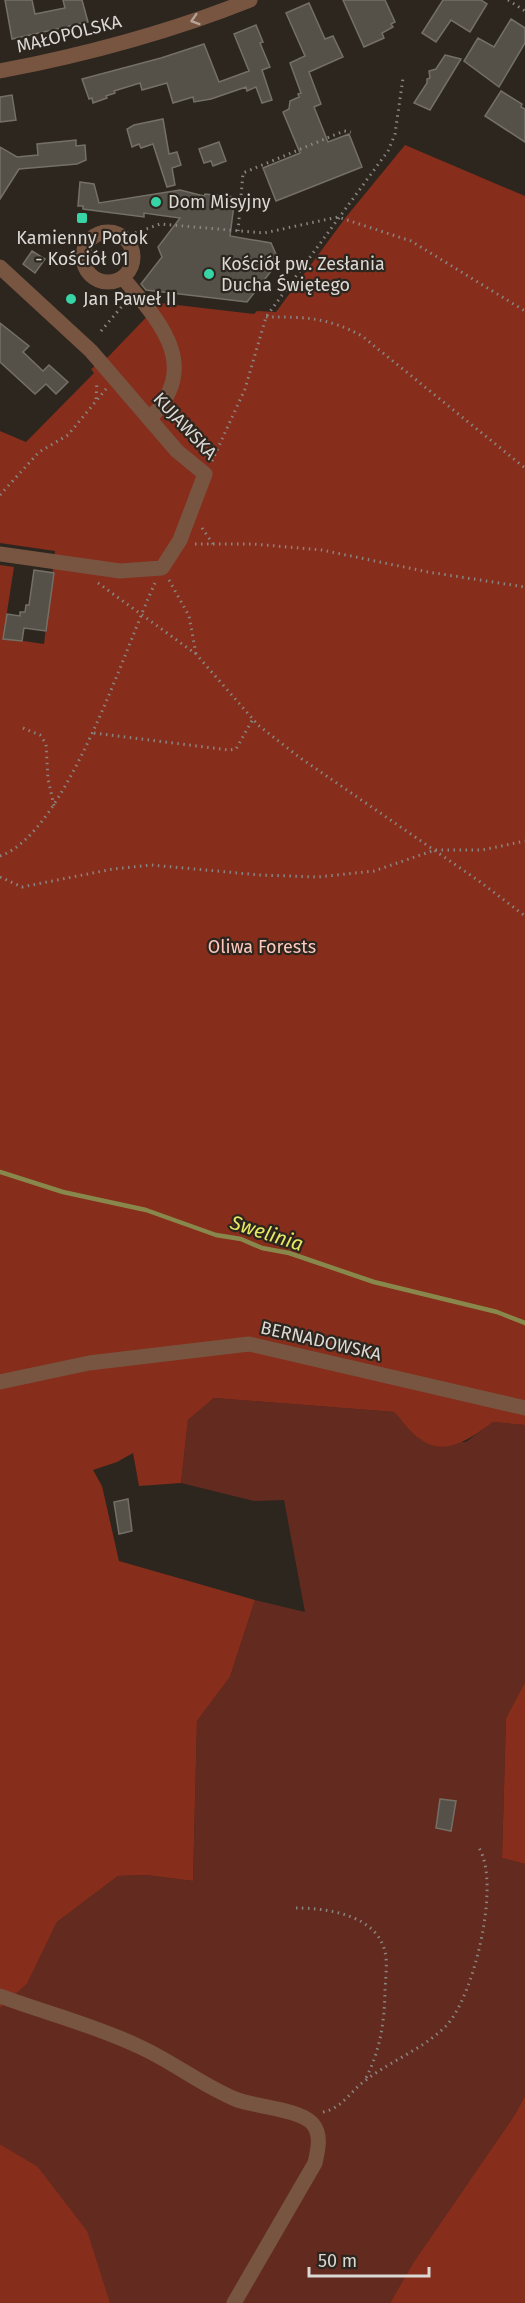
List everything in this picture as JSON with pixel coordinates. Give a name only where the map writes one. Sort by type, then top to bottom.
[{"type":"street","name":"MAŁOPOLSKA","points":[[0,71],[104,48],[216,14],[250,0]]},
{"type":"street","points":[[108,232],[124,237],[130,243],[134,258],[132,266],[123,278],[106,282],[98,280],[86,269],[83,252],[92,237],[108,232]]},
{"type":"street","name":"KUJAWSKA","points":[[0,267],[91,351],[183,457],[205,474],[180,540],[162,568]]},
{"type":"street","points":[[123,278],[151,312],[171,345],[176,362],[170,393],[150,418]]},
{"type":"street","points":[[0,555],[120,571],[162,568]]},
{"type":"street","name":"BERNADOWSKA","points":[[0,1382],[89,1363],[249,1344],[525,1408]]},
{"type":"street","points":[[0,1996],[115,2035],[169,2061],[220,2093],[250,2105],[304,2116],[314,2125],[319,2146],[315,2163],[234,2303]]},
{"type":"path","points":[[508,0],[525,11]]},
{"type":"path","points":[[205,474],[245,389],[266,317],[388,151],[395,134],[403,78]]},
{"type":"path","points":[[238,231],[243,173],[344,131],[351,132]]},
{"type":"path","points":[[124,237],[160,224],[264,233],[338,217],[411,241],[525,311]]},
{"type":"path","points":[[101,331],[123,305]]},
{"type":"path","points":[[266,317],[308,318],[337,323],[362,336],[525,468]]},
{"type":"path","points":[[0,495],[39,452],[68,435],[115,378]]},
{"type":"path","points":[[180,540],[195,545],[253,544],[322,550],[428,572],[525,587]]},
{"type":"path","points":[[72,565],[196,654],[253,719],[298,757],[435,850],[525,916]]},
{"type":"path","points":[[0,856],[9,854],[54,806],[94,733],[141,614],[162,568]]},
{"type":"path","points":[[162,568],[189,616],[196,654]]},
{"type":"path","points":[[94,733],[230,750],[236,749],[253,719]]},
{"type":"path","points":[[23,728],[40,735],[45,744],[48,778],[54,806]]},
{"type":"path","points":[[0,884],[0,878],[22,887],[113,869],[151,866],[260,875],[318,877],[374,871],[435,850],[482,850],[525,841]]},
{"type":"path","points":[[304,2116],[331,2110],[348,2098],[365,2080],[423,2046],[458,2012],[472,1973],[488,1894],[487,1864],[479,1848]]},
{"type":"path","points":[[296,1908],[321,1908],[356,1920],[381,1941],[386,1953],[384,2026],[377,2056],[365,2080]]},
{"type":"shaded area","points":[[214,1398],[394,1412],[421,1440],[466,1442],[493,1422],[525,1425],[525,1682],[506,1718],[502,1858],[525,1864],[525,2096],[514,2116],[413,2263],[390,2303],[110,2303],[37,2166],[0,2144],[0,2008],[27,1984],[57,1922],[118,1876],[146,1875],[193,1881],[197,1721],[230,1677],[255,1600],[305,1612],[284,1500],[254,1501],[181,1483],[188,1420]]},
{"type":"green space","name":"Oliwa Forests","points":[[405,145],[525,196],[525,1425],[493,1422],[468,1439],[449,1446],[439,1446],[420,1439],[394,1412],[214,1398],[188,1420],[181,1483],[139,1486],[133,1453],[117,1462],[93,1470],[102,1486],[119,1561],[255,1600],[230,1677],[197,1721],[193,1881],[146,1875],[118,1876],[57,1922],[27,1984],[0,2008],[0,565],[14,567],[3,638],[44,644],[55,551],[0,543],[0,431],[26,442],[94,373],[91,369],[108,357],[160,303],[254,314],[257,311],[276,312],[346,217]]},
{"type":"green space","points":[[525,1682],[525,1864],[502,1858],[506,1718]]},
{"type":"green space","points":[[525,2096],[525,2303],[390,2303],[413,2263],[514,2116]]},
{"type":"green space","points":[[0,2144],[37,2166],[87,2231],[110,2303],[0,2303]]},
{"type":"building","points":[[5,0],[32,0],[35,14],[65,8],[63,0],[82,0],[88,22],[12,39]]},
{"type":"building","points":[[343,0],[385,0],[395,22],[391,24],[393,27],[382,33],[384,38],[364,47]]},
{"type":"building","points":[[443,0],[481,0],[487,4],[470,32],[451,20],[436,42],[422,33]]},
{"type":"building","points":[[309,3],[325,39],[333,36],[343,57],[309,72],[321,104],[314,107],[328,142],[349,134],[362,167],[276,201],[263,168],[300,153],[283,112],[289,109],[290,101],[299,97],[298,94],[301,93],[290,63],[305,56],[286,13]]},
{"type":"building","points":[[511,19],[525,28],[525,43],[499,87],[464,61],[478,38],[494,47]]},
{"type":"building","points":[[256,25],[263,42],[260,43],[270,67],[262,70],[272,100],[262,103],[256,87],[247,91],[246,87],[211,99],[194,102],[193,97],[173,103],[167,83],[142,90],[140,83],[114,91],[115,93],[106,96],[107,98],[93,103],[92,98],[89,99],[82,79],[204,44],[219,82],[249,71],[234,34]]},
{"type":"building","points":[[445,55],[461,59],[430,110],[414,103],[427,83],[427,79],[430,78],[429,71],[436,69]]},
{"type":"building","points":[[501,91],[522,104],[521,107],[525,109],[525,142],[485,116]]},
{"type":"building","points":[[12,95],[16,120],[0,122],[0,97]]},
{"type":"building","points":[[163,119],[169,154],[177,152],[181,165],[172,168],[175,185],[167,187],[153,144],[141,148],[139,144],[132,147],[127,129],[134,125]]},
{"type":"building","points":[[76,140],[76,146],[85,145],[86,160],[77,164],[19,169],[0,199],[0,147],[17,157],[38,155],[37,144]]},
{"type":"building","points":[[219,142],[226,161],[213,166],[211,161],[204,163],[199,149]]},
{"type":"building","name":"Kościół pw. Zesłania Ducha Świętego","points":[[80,182],[94,184],[99,203],[180,190],[204,196],[205,194],[235,197],[230,236],[271,243],[279,261],[247,302],[146,290],[141,284],[162,257],[158,247],[180,218],[144,213],[144,217],[83,209],[83,206],[78,206]]},
{"type":"building","points":[[32,251],[45,259],[35,273],[23,264]]},
{"type":"building","points":[[0,323],[29,346],[23,352],[43,371],[49,365],[68,382],[56,394],[46,384],[35,394],[0,362]]},
{"type":"building","points":[[34,570],[54,573],[46,631],[24,628],[22,641],[3,639],[7,614],[20,616],[20,612],[25,612],[26,605],[29,605]]},
{"type":"building","points":[[128,1499],[132,1531],[119,1534],[114,1502]]},
{"type":"building","points":[[440,1799],[456,1801],[451,1831],[436,1828]]},
{"type":"waterway","name":"Swelinia","points":[[0,1172],[63,1192],[146,1210],[216,1235],[241,1239],[262,1248],[289,1253],[374,1282],[497,1312],[525,1323]]},
{"type":"place","name":"Dom Misyjny","points":[[156,202]]},
{"type":"place","name":"Kamienny Potok - Kościół 01","points":[[82,218]]},
{"type":"place","name":"Kościół pw. Zesłania Ducha Świętego","points":[[209,274]]},
{"type":"place","name":"Jan Paweł II","points":[[71,299]]}]
